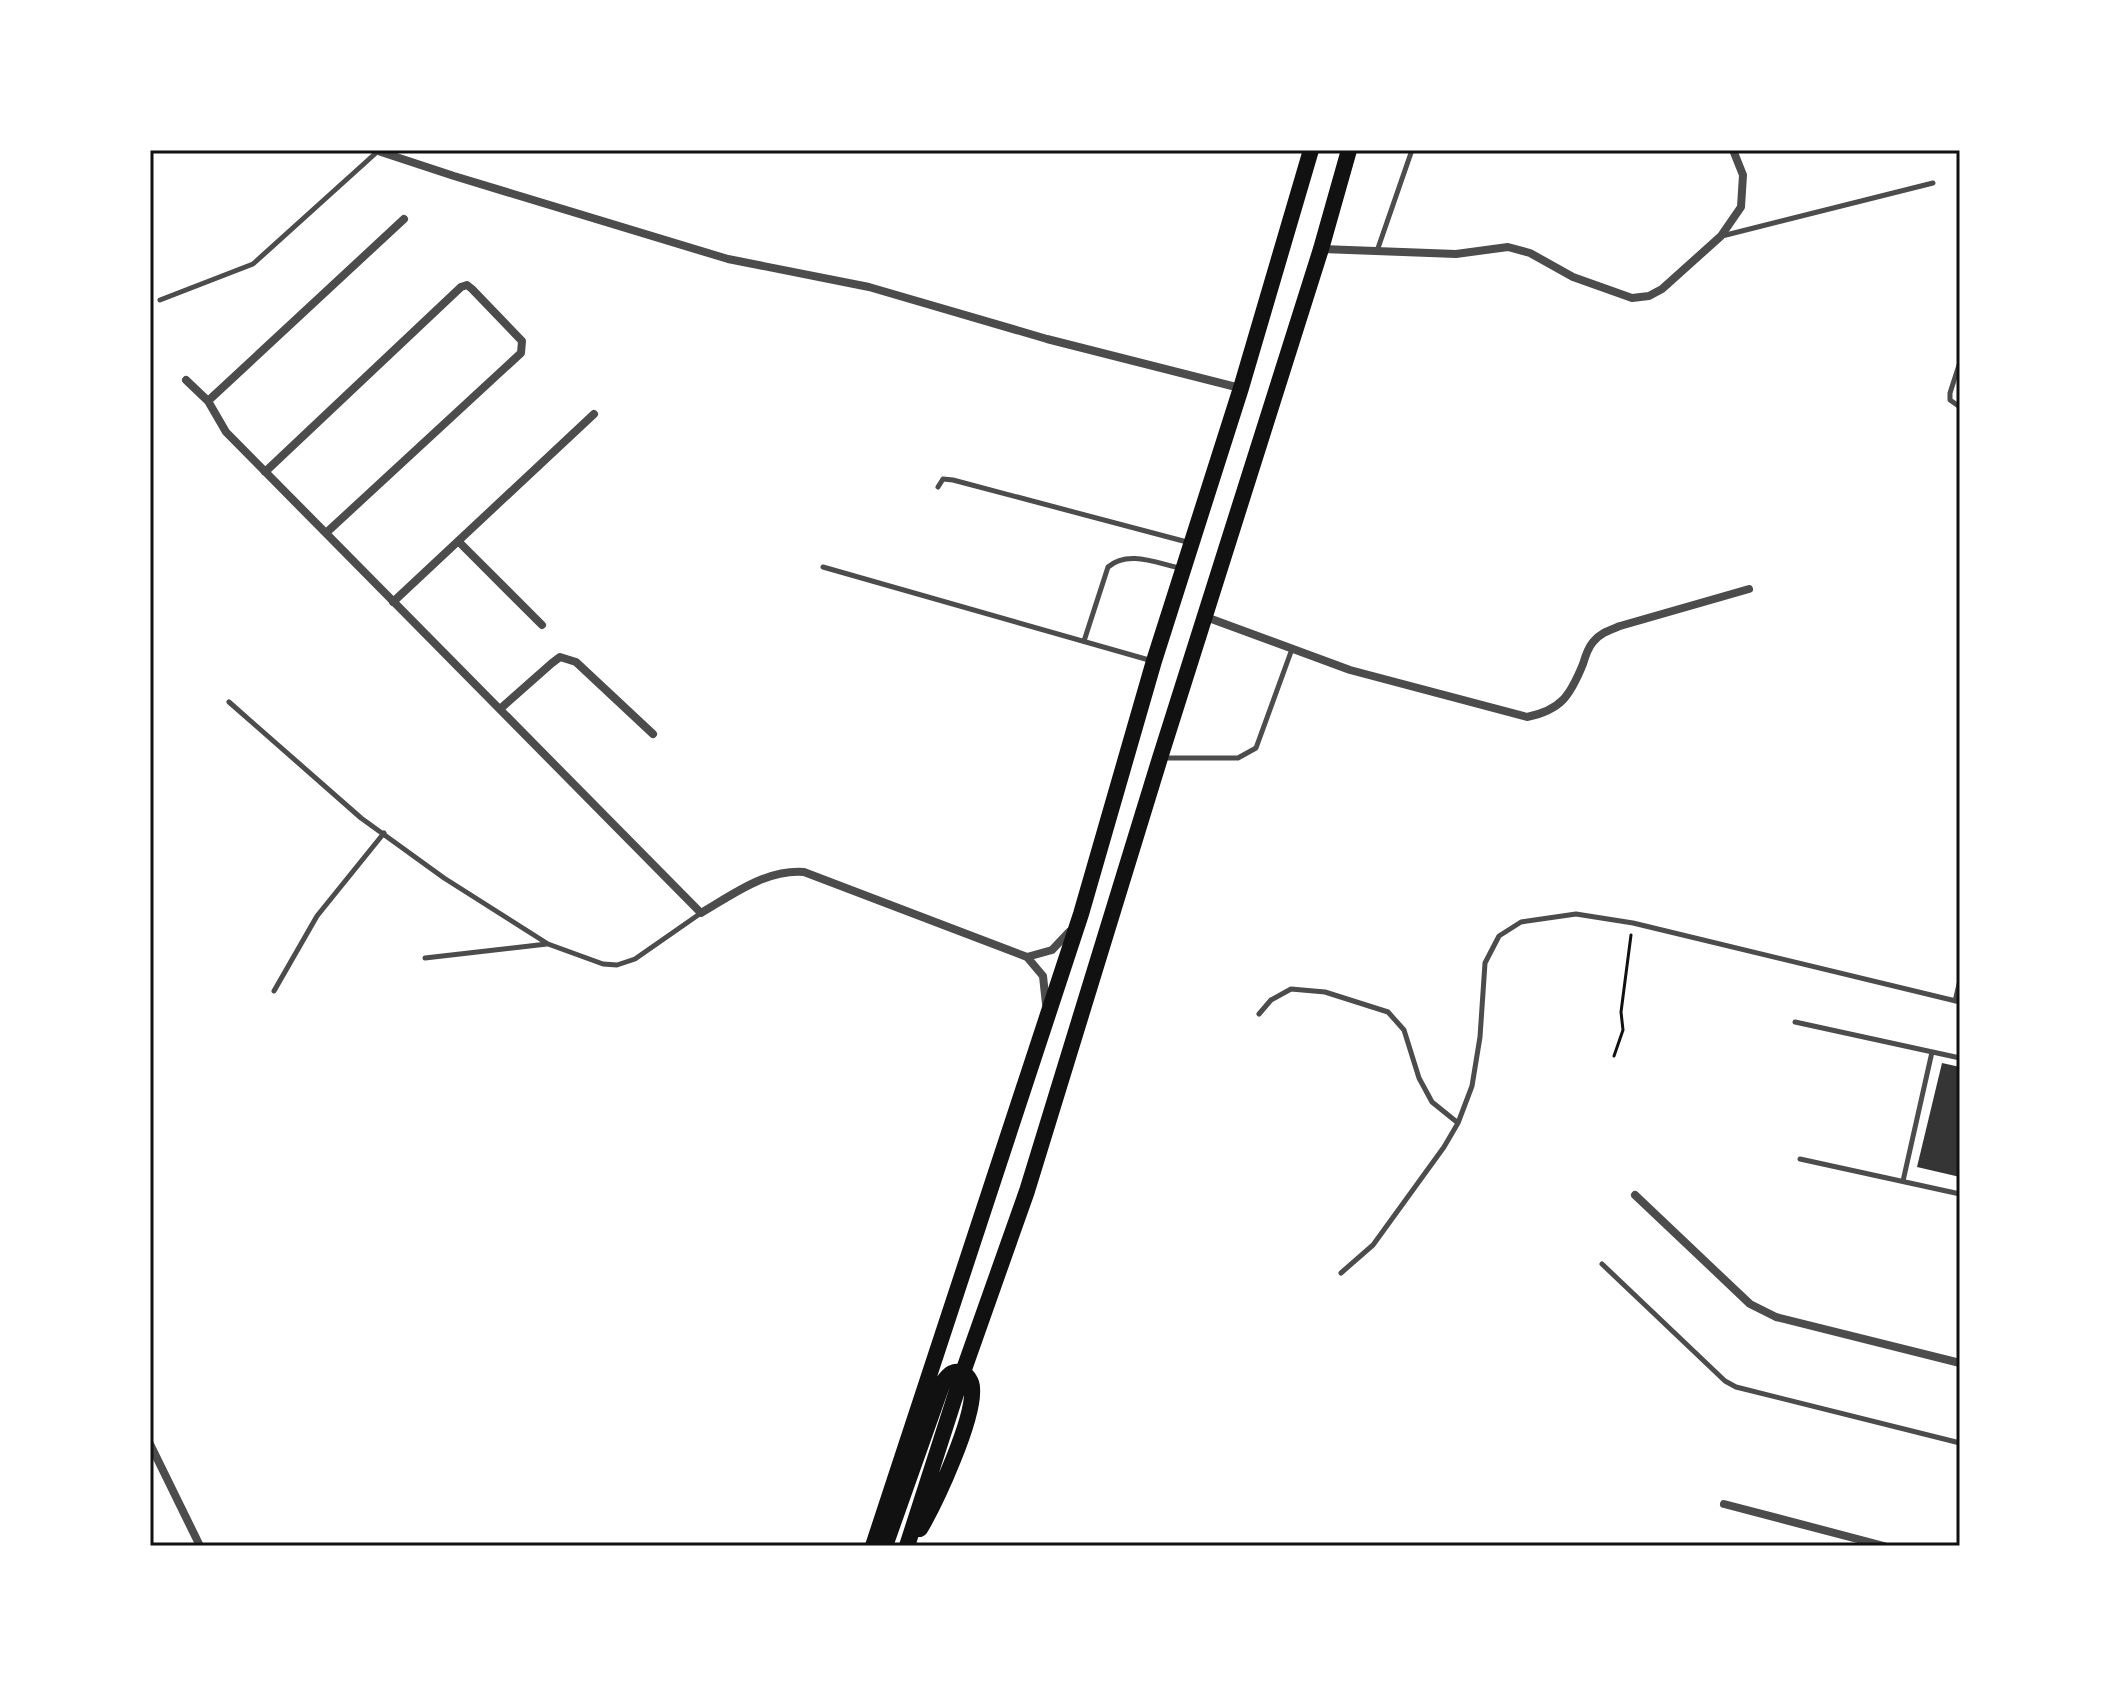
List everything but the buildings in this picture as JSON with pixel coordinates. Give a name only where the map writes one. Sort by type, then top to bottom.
[{"type":"main road","points":[[873,1546],[1081,914],[1154,661],[1241,388],[1311,150]]},
{"type":"main road","points":[[909,1546],[963,1372],[1027,1191],[1321,249],[1349,150]]},
{"type":"main road","points":[[885,1546],[943,1382],[949,1374],[963,1372]]},
{"type":"street","points":[[1321,249],[1456,254],[1508,247],[1530,253],[1573,277],[1632,298],[1649,296],[1662,289],[1721,236],[1741,207],[1743,175],[1733,150]]},
{"type":"street","points":[[376,151],[728,259],[869,287],[1047,339],[1241,388]]},
{"type":"street","points":[[208,401],[404,219]]},
{"type":"street","points":[[265,472],[461,287],[467,285],[522,341],[521,353],[326,533]]},
{"type":"street","points":[[186,380],[208,401],[226,432],[701,913],[776,874],[804,872],[1027,957],[1043,976],[1047,1021]]},
{"type":"street","points":[[393,602],[594,414]]},
{"type":"street","points":[[458,541],[542,625]]},
{"type":"street","points":[[1206,617],[1350,670],[1527,717],[1543,714],[1562,703],[1575,683],[1591,644],[1602,634],[1749,589]]},
{"type":"street","points":[[500,709],[552,663],[560,657],[568,658],[653,734]]},
{"type":"street","points":[[1027,957],[1044,954],[1061,944],[1081,914]]},
{"type":"street","points":[[1635,1195],[1750,1304],[1762,1311],[1960,1363]]},
{"type":"street","points":[[150,1444],[200,1546]]},
{"type":"street","points":[[1724,1504],[1884,1546]]},
{"type":"lane","points":[[1377,251],[1412,150]]},
{"type":"lane","points":[[160,300],[253,264],[376,151]]},
{"type":"lane","points":[[1721,236],[1933,183]]},
{"type":"lane","points":[[1960,362],[1950,400],[1960,407]]},
{"type":"lane","points":[[938,487],[943,479],[953,480],[1192,543]]},
{"type":"lane","points":[[1084,641],[1108,567],[1117,559],[1129,557],[1184,569]]},
{"type":"lane","points":[[823,567],[1154,661]]},
{"type":"lane","points":[[1160,758],[1238,758],[1256,748],[1292,648]]},
{"type":"lane","points":[[229,702],[361,818],[444,878],[548,944],[603,964],[617,965],[635,959],[701,913]]},
{"type":"lane","points":[[274,991],[317,916],[384,833]]},
{"type":"lane","points":[[1341,1273],[1373,1245],[1458,1123],[1472,1086],[1480,1037],[1485,963],[1499,936],[1521,922],[1576,914],[1633,923],[1958,1001],[1960,980]]},
{"type":"lane","points":[[425,958],[548,944]]},
{"type":"lane","points":[[1259,1014],[1271,1000],[1291,989],[1325,992],[1388,1012],[1404,1030],[1419,1078],[1432,1102],[1458,1123]]},
{"type":"lane","points":[[1795,1022],[1960,1058]]},
{"type":"lane","points":[[1903,1181],[1932,1052]]},
{"type":"lane","points":[[1800,1159],[1960,1194]]},
{"type":"lane","points":[[1602,1264],[1725,1381],[1736,1387],[1960,1443]]},
{"type":"path","points":[[1614,1056],[1623,1030],[1621,1012],[1633,923]]}]
